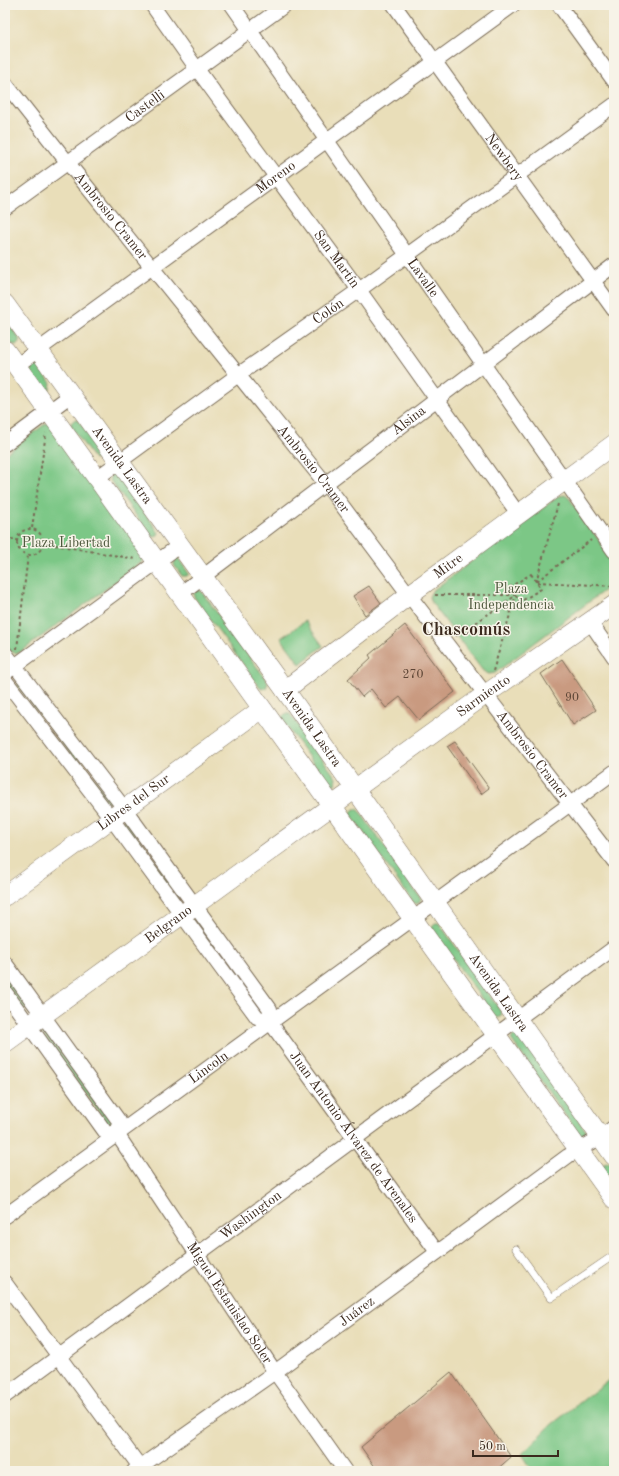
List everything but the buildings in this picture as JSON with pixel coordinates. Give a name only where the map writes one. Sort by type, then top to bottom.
[{"type":"main road","name":"Avenida Lastra","points":[[5,304],[285,690],[517,1019],[607,1132],[614,1156]]},
{"type":"main road","name":"Avenida Lastra","points":[[10,358],[614,1199]]},
{"type":"main road","name":"Mitre","points":[[285,690],[409,595],[614,444]]},
{"type":"main road","name":"Sarmiento","points":[[332,806],[486,694],[614,605]]},
{"type":"main road","points":[[262,709],[261,699],[268,690],[278,687],[285,690]]},
{"type":"main road","name":"Libres del Sur","points":[[5,896],[117,813],[262,709]]},
{"type":"main road","name":"Belgrano","points":[[5,1043],[332,806]]},
{"type":"street","name":"San Martín","points":[[152,5],[438,399],[519,515]]},
{"type":"street","name":"Lavalle","points":[[232,5],[614,551]]},
{"type":"street","name":"Castelli","points":[[5,208],[285,5]]},
{"type":"street","name":"Newbery","points":[[394,5],[614,310]]},
{"type":"street","name":"Moreno","points":[[10,358],[38,349],[513,5]]},
{"type":"street","points":[[558,5],[614,81]]},
{"type":"street","name":"Ambrosio Cramer","points":[[5,83],[326,484],[409,595],[614,861]]},
{"type":"street","name":"Colón","points":[[97,478],[614,105]]},
{"type":"street","name":"Alsina","points":[[180,594],[614,265]]},
{"type":"street","points":[[5,444],[71,395]]},
{"type":"street","points":[[10,669],[180,545]]},
{"type":"street","points":[[590,622],[614,657]]},
{"type":"street","name":"Juan Antonio Álvarez de Arenales","points":[[5,653],[10,669],[188,910],[257,1017],[270,1022],[437,1252]]},
{"type":"street","name":"Juan Antonio Álvarez de Arenales","points":[[5,680],[117,813]]},
{"type":"street","name":"Lincoln","points":[[5,1216],[614,772]]},
{"type":"street","name":"Washington","points":[[5,1396],[614,948]]},
{"type":"street","name":"Miguel Estanislao Soler","points":[[5,963],[36,1020],[106,1133],[117,1134],[274,1372],[345,1471]]},
{"type":"street","name":"Miguel Estanislao Soler","points":[[5,992],[36,1020]]},
{"type":"street","name":"Juárez","points":[[139,1470],[568,1156],[607,1132]]},
{"type":"street","points":[[5,1283],[139,1470]]},
{"type":"lane","points":[[516,1249],[550,1298],[614,1255]]},
{"type":"path","points":[[32,528],[49,412]]},
{"type":"path","points":[[536,582],[559,502]]},
{"type":"path","points":[[32,528],[39,532],[43,543],[39,551],[32,555],[28,555],[18,548],[17,540],[18,536],[24,530],[32,528]]},
{"type":"path","points":[[536,582],[601,533]]},
{"type":"path","points":[[5,538],[17,540]]},
{"type":"path","points":[[43,543],[157,562]]},
{"type":"path","points":[[10,669],[28,555]]},
{"type":"path","points":[[531,574],[540,589],[520,602],[516,596],[510,587],[531,574]]},
{"type":"path","points":[[536,582],[614,586]]},
{"type":"path","points":[[432,596],[516,596]]},
{"type":"path","points":[[446,643],[516,596]]},
{"type":"path","points":[[493,672],[516,596]]},
{"type":"green space","points":[[5,319],[19,338],[19,342],[16,345],[11,344],[5,336]]},
{"type":"green space","points":[[38,365],[51,383],[50,389],[44,389],[31,372],[31,368]]},
{"type":"green space","points":[[75,419],[78,420],[102,453],[102,458],[99,460],[94,459],[71,426],[71,423]]},
{"type":"green space","name":"Plaza Libertad","points":[[49,422],[146,557],[142,562],[22,651],[14,653],[5,645],[5,454]]},
{"type":"green space","points":[[117,473],[159,533],[156,537],[151,536],[110,480],[110,476]]},
{"type":"green space","name":"Plaza Independencia","points":[[565,495],[569,498],[614,562],[614,583],[495,673],[489,674],[483,671],[431,602],[429,597],[432,591],[559,496]]},
{"type":"green space","points":[[178,558],[189,574],[187,576],[182,576],[174,565],[175,560]]},
{"type":"green space","points":[[197,590],[201,591],[268,682],[266,688],[260,688],[194,597],[194,593]]},
{"type":"green space","points":[[305,621],[323,646],[300,664],[281,638]]},
{"type":"green space","points":[[20,682],[111,801],[108,803],[17,685]]},
{"type":"green space","points":[[285,714],[290,714],[336,778],[335,784],[328,784],[282,720],[282,717]]},
{"type":"green space","points":[[354,809],[358,809],[421,899],[419,902],[416,904],[413,902],[351,815],[351,812]]},
{"type":"green space","points":[[125,819],[180,897],[177,898],[122,824],[122,821]]},
{"type":"green space","points":[[196,917],[263,1011],[260,1012],[193,919]]},
{"type":"green space","points":[[435,923],[439,923],[502,1013],[500,1017],[497,1018],[494,1016],[432,929],[432,926]]},
{"type":"green space","points":[[5,972],[29,1006],[27,1009],[22,1009],[5,984]]},
{"type":"green space","points":[[42,1028],[113,1122],[113,1125],[110,1127],[40,1031]]},
{"type":"green space","points":[[514,1035],[519,1035],[586,1131],[584,1135],[580,1136],[511,1039]]},
{"type":"green space","points":[[607,1163],[610,1163],[614,1169],[614,1186],[602,1167]]},
{"type":"green space","points":[[614,1376],[614,1471],[533,1471],[522,1454],[551,1425]]},
{"type":"district","name":"Chascomús","points":[[466,630]]}]
